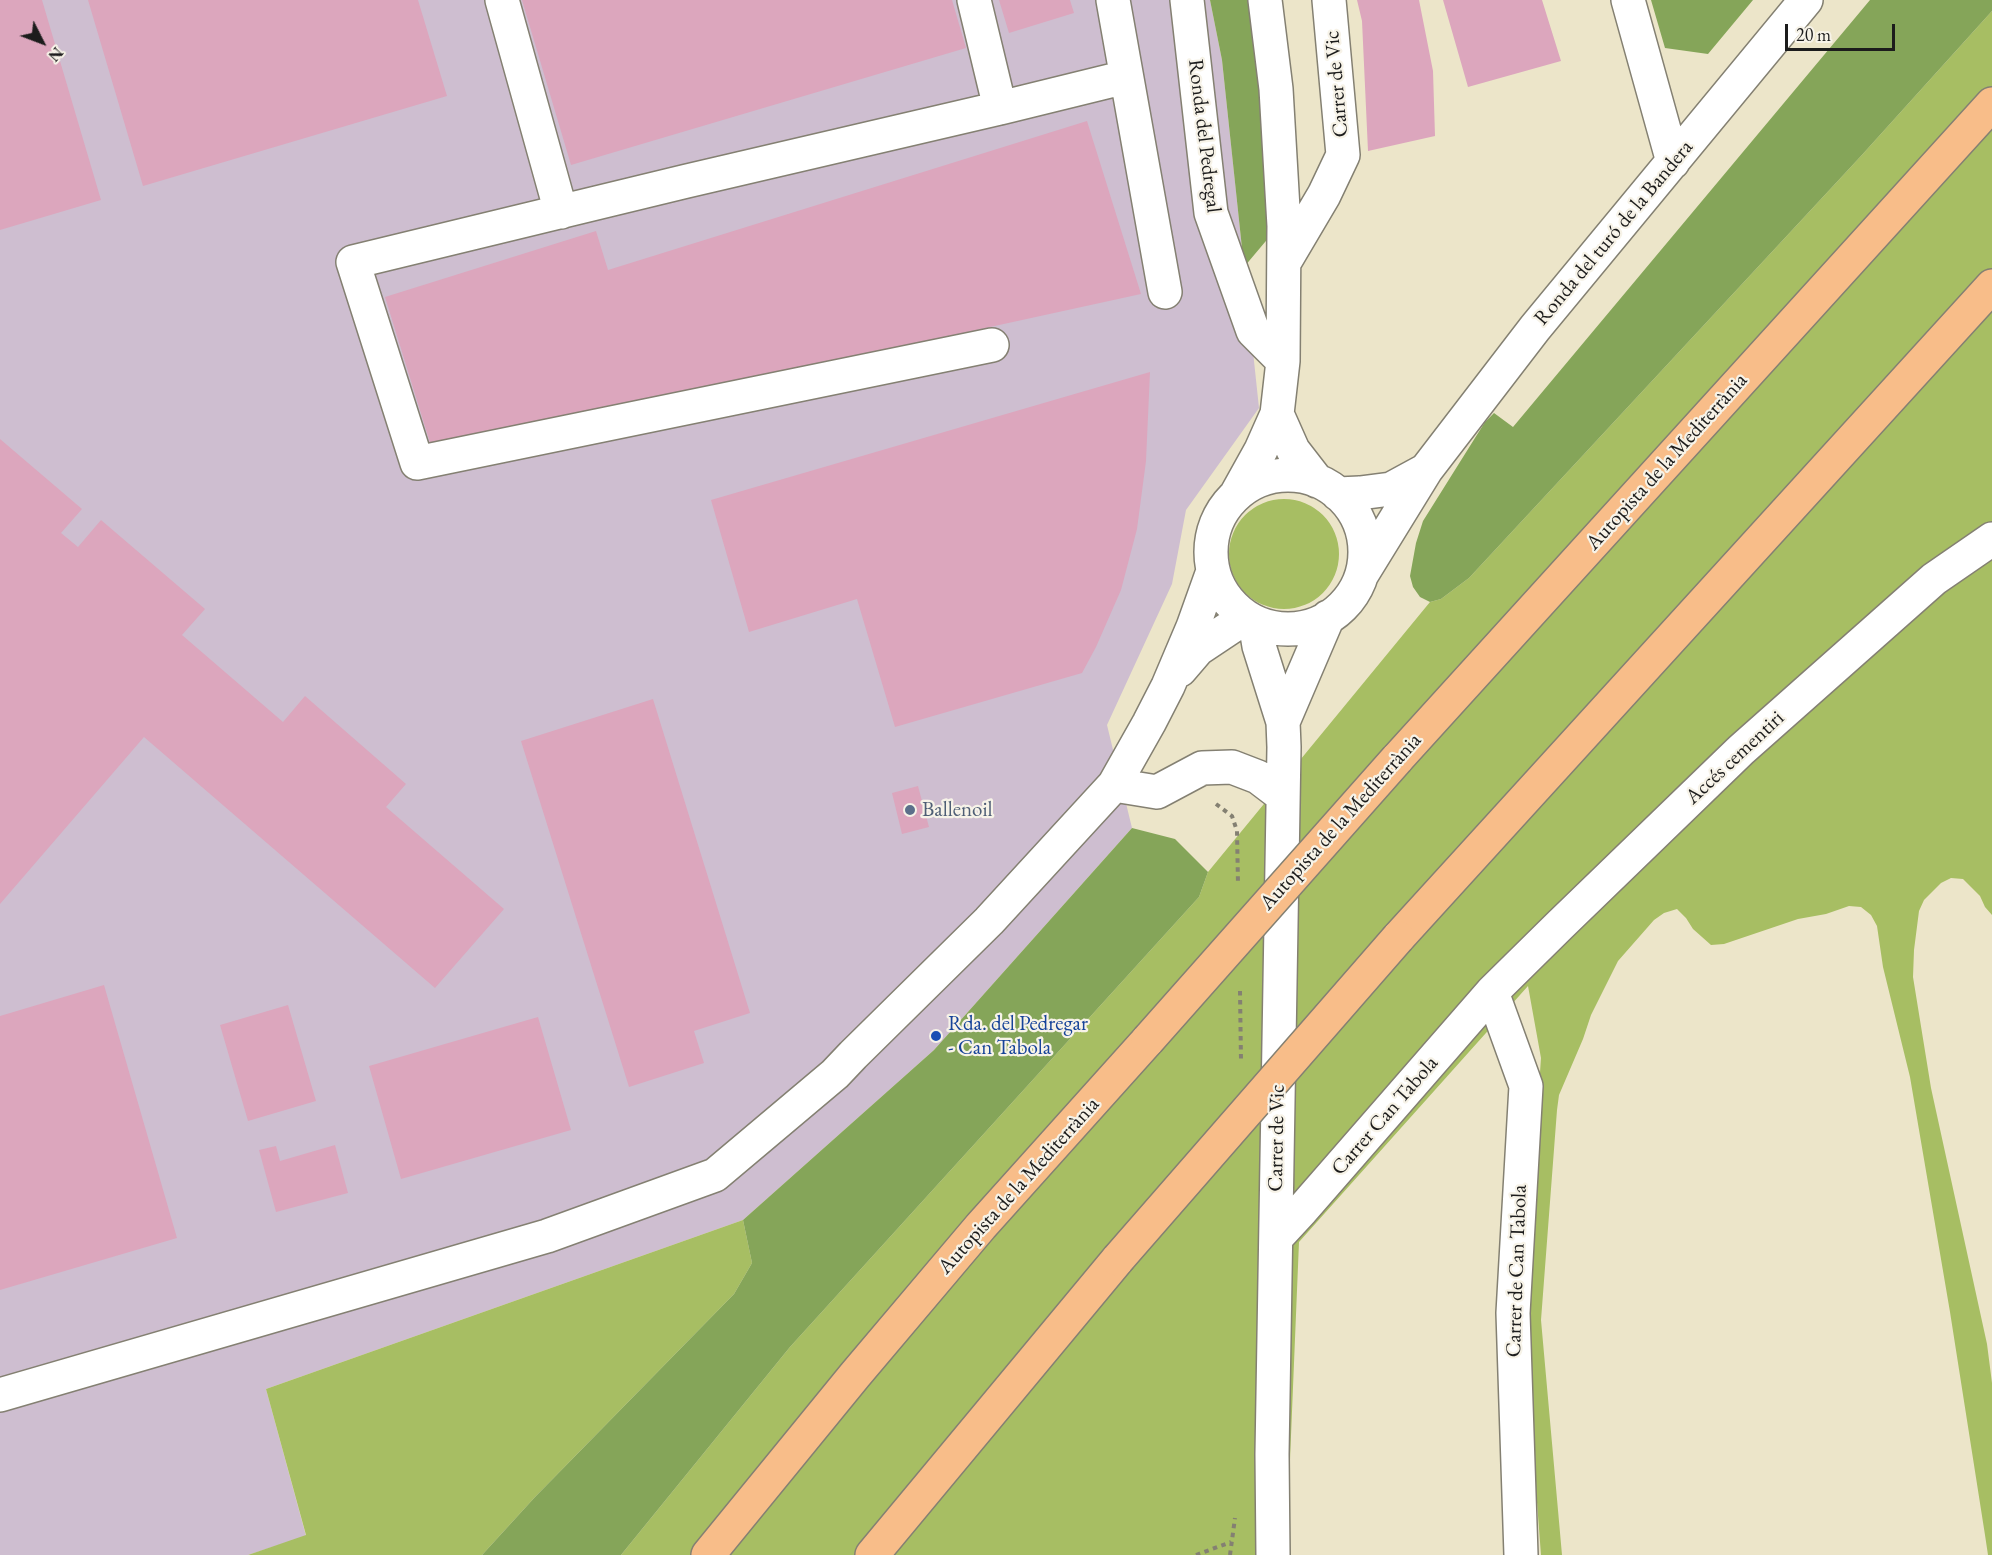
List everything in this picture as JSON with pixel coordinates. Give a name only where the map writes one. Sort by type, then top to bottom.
[{"type":"highway","name":"Autopista de la Mediterrània","points":[[708,1555],[855,1375],[981,1226],[1397,759],[1992,104]]},
{"type":"highway","points":[[872,1555],[1118,1259],[1398,938],[1992,286]]},
{"type":"street","points":[[502,0],[561,212]]},
{"type":"street","points":[[974,0],[1000,108]]},
{"type":"street","points":[[1113,0],[1165,292]]},
{"type":"street","name":"Ronda del Pedregal","points":[[1187,0],[1211,213],[1253,331],[1283,361]]},
{"type":"street","name":"Carrer de Vic","points":[[1236,495],[1261,450],[1277,414],[1283,361],[1285,261],[1276,89],[1265,0]]},
{"type":"street","name":"Carrer de Vic","points":[[1285,261],[1324,195],[1343,155],[1329,0]]},
{"type":"street","points":[[1628,0],[1673,162]]},
{"type":"street","name":"Ronda del turó de la Bandera","points":[[1362,574],[1426,470],[1535,328],[1806,0]]},
{"type":"street","points":[[992,345],[417,463],[353,262],[1126,77]]},
{"type":"street","points":[[1277,414],[1293,450],[1354,513],[1365,549],[1362,574],[1349,599],[1340,609],[1311,626],[1292,629],[1273,628],[1251,620],[1238,612],[1225,597],[1213,571],[1211,550],[1214,530],[1223,511],[1236,495],[1257,482],[1281,475],[1305,477],[1328,487]]},
{"type":"street","name":"Ronda del turó de la Bandera","points":[[1328,487],[1360,493],[1391,489],[1426,470]]},
{"type":"street","name":"Accés cementiri","points":[[1492,992],[1741,750],[1934,579],[1992,539]]},
{"type":"street","points":[[0,1395],[547,1236],[715,1175],[854,1055],[989,921],[1114,785],[1168,686],[1213,571]]},
{"type":"street","name":"Carrer de Vic","points":[[1283,722],[1328,617]]},
{"type":"street","points":[[1168,686],[1198,649],[1251,620]]},
{"type":"street","name":"Carrer de Vic","points":[[1251,620],[1283,722],[1272,1454],[1259,1550]]},
{"type":"street","points":[[1114,785],[1157,792],[1202,768],[1232,767],[1258,777],[1283,796]]},
{"type":"street","name":"Carrer Can Tabola","points":[[1276,1238],[1492,992]]},
{"type":"street","name":"Carrer de Can Tabola","points":[[1492,992],[1526,1086],[1513,1313],[1521,1555]]},
{"type":"path","points":[[1196,1555],[1232,1541],[1259,1550]]},
{"type":"shaded area","points":[[0,0],[1210,0],[1222,60],[1259,408],[1186,510],[1172,584],[1107,725],[1132,828],[934,1050],[743,1220],[266,1389],[306,1536],[248,1555],[0,1555]]},
{"type":"green space","points":[[1210,0],[1258,0],[1276,229],[1244,267],[1222,60]]},
{"type":"green space","points":[[1651,0],[1753,0],[1708,54],[1665,48]]},
{"type":"green space","points":[[1870,0],[1992,0],[1992,11],[1861,156],[1469,578],[1441,599],[1430,602],[1420,597],[1413,587],[1410,576],[1423,521],[1485,422],[1494,413],[1513,427]]},
{"type":"green space","points":[[1992,11],[1992,915],[1980,896],[1963,879],[1951,878],[1941,883],[1924,900],[1919,911],[1913,977],[1931,1088],[1987,1344],[1992,1383],[1992,1555],[1988,1555],[1910,1077],[1883,967],[1877,926],[1871,915],[1861,907],[1849,906],[1826,914],[1798,919],[1724,944],[1711,945],[1693,929],[1677,909],[1664,913],[1654,920],[1618,961],[1591,1015],[1559,1095],[1541,1320],[1562,1555],[1541,1555],[1523,1318],[1541,1058],[1528,986],[1299,1242],[1288,1555],[621,1555],[790,1347],[1199,897],[1208,872],[1430,602],[1441,599],[1469,578],[1861,156]]},
{"type":"green space","points":[[1284,499],[1305,504],[1323,515],[1334,533],[1339,554],[1334,575],[1323,593],[1305,604],[1284,609],[1263,604],[1245,593],[1234,575],[1229,554],[1234,533],[1245,515],[1263,504]]},
{"type":"green space","points":[[1132,828],[1175,839],[1208,872],[1199,897],[790,1347],[621,1555],[482,1555],[535,1497],[734,1294],[752,1263],[743,1220],[934,1050]]},
{"type":"green space","points":[[743,1220],[752,1263],[734,1294],[535,1497],[482,1555],[248,1555],[306,1535],[266,1389]]},
{"type":"building","points":[[0,0],[42,0],[101,200],[0,230]]},
{"type":"building","points":[[88,0],[418,0],[447,96],[143,186]]},
{"type":"building","points":[[522,0],[952,0],[966,48],[571,165]]},
{"type":"building","points":[[999,0],[1070,0],[1074,13],[1009,33]]},
{"type":"building","points":[[1357,0],[1419,0],[1433,71],[1435,136],[1368,151],[1362,21]]},
{"type":"building","points":[[1443,0],[1542,0],[1561,61],[1468,87]]},
{"type":"building","points":[[1087,121],[1141,294],[432,449],[385,297],[596,231],[608,270]]},
{"type":"building","points":[[1150,372],[1146,461],[1137,529],[1121,590],[1082,673],[895,727],[857,599],[749,632],[711,500]]},
{"type":"building","points":[[0,439],[82,509],[61,533],[78,547],[101,520],[205,609],[182,635],[283,722],[305,696],[406,784],[386,807],[504,909],[435,988],[144,737],[0,904]]},
{"type":"building","points":[[653,699],[750,1013],[694,1031],[704,1063],[629,1087],[521,741]]},
{"type":"building","name":"Ballenoil","points":[[918,786],[929,827],[902,834],[892,793]]},
{"type":"building","points":[[104,985],[177,1238],[0,1290],[0,1016]]},
{"type":"building","points":[[288,1005],[316,1101],[248,1121],[220,1025]]},
{"type":"building","points":[[538,1017],[571,1130],[401,1179],[369,1066]]},
{"type":"building","points":[[335,1145],[348,1193],[276,1212],[259,1150],[276,1146],[280,1161]]},
{"type":"place","name":"Ballenoil","points":[[910,810]]},
{"type":"place","name":"Rda. del Pedregar - Can Tabola","points":[[936,1036]]}]
